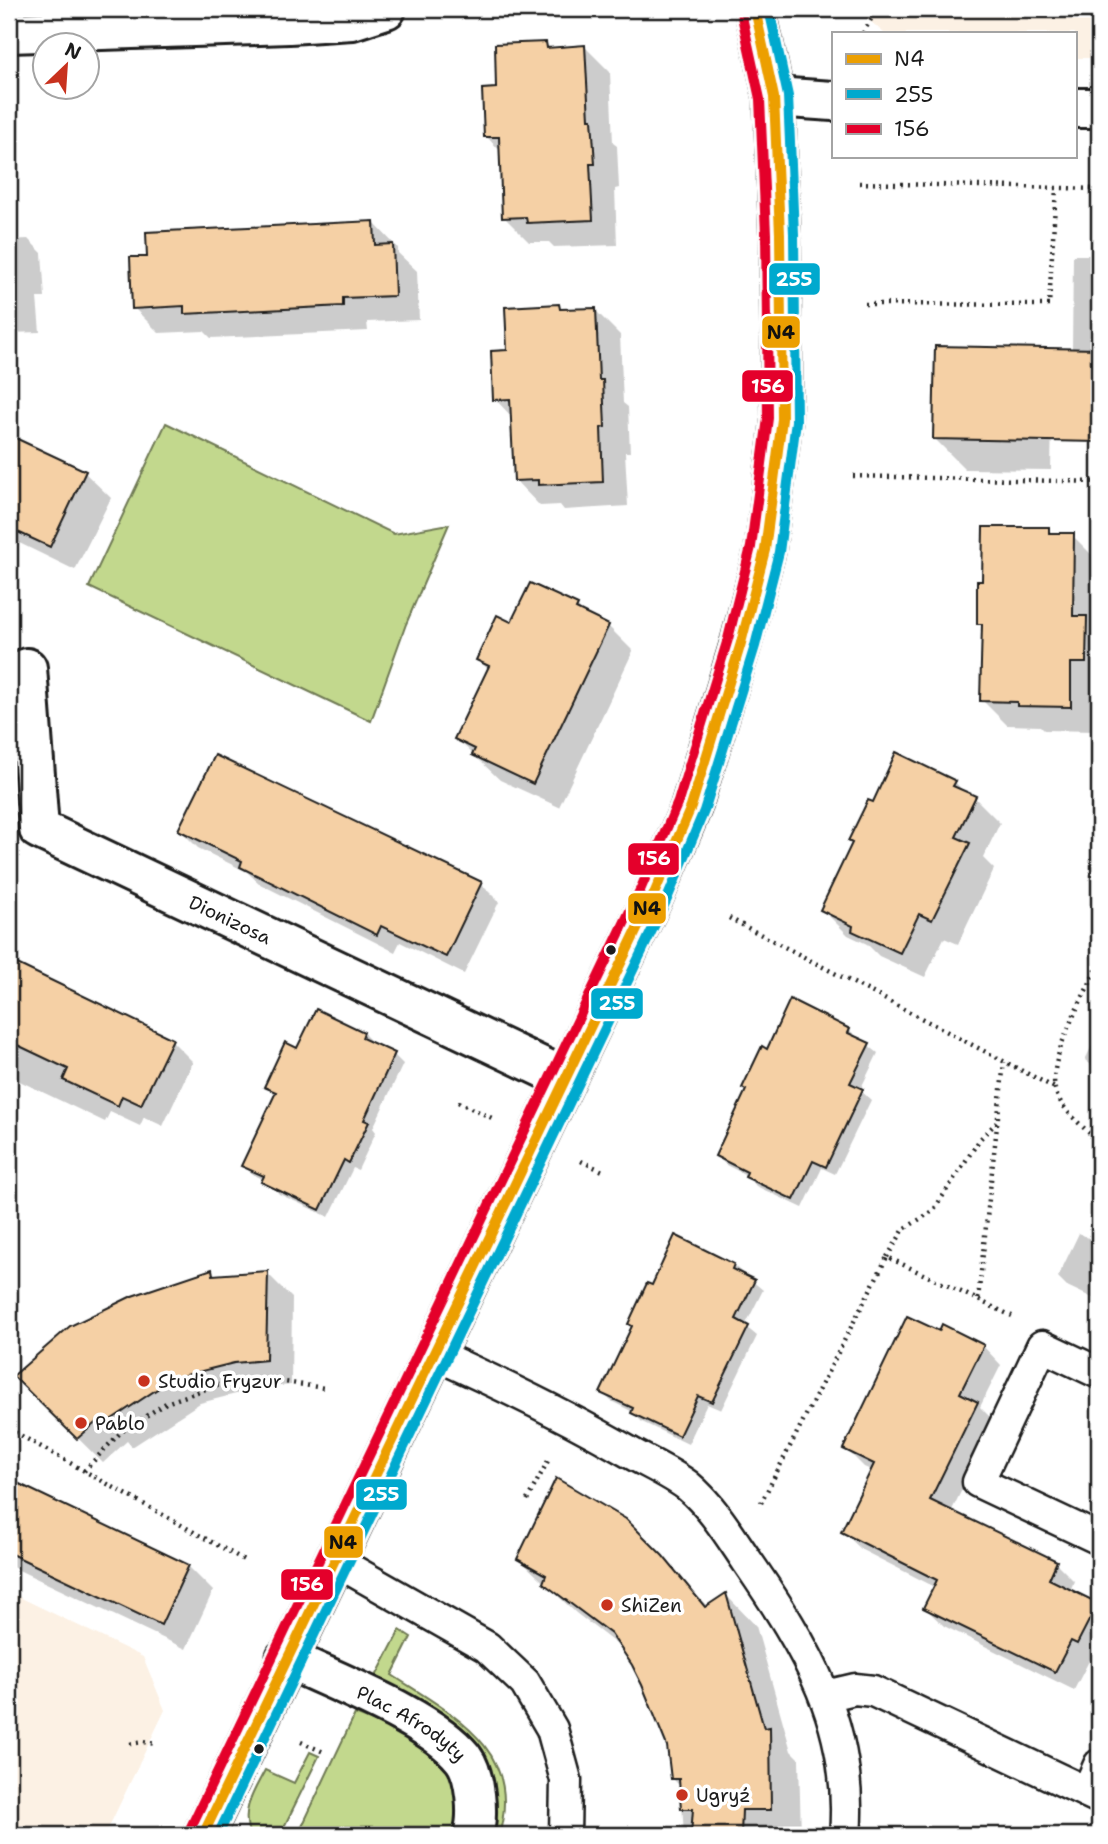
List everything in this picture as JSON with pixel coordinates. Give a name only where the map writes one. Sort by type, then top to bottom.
[{"type":"street","points":[[9,33],[352,20],[386,9]]},
{"type":"street","points":[[203,1835],[654,894],[691,807],[719,721],[765,550],[782,419],[780,234],[774,97],[755,9]]},
{"type":"street","points":[[774,97],[832,101]]},
{"type":"street","points":[[1076,108],[1099,108]]},
{"type":"street","name":"Dionizosa","points":[[27,668],[39,829],[565,1078]]},
{"type":"street","name":"Plac Afrodyty","points":[[286,1658],[408,1716],[464,1759],[477,1797],[473,1835]]},
{"type":"lane","points":[[1099,1373],[1042,1346],[978,1482],[1099,1539]]},
{"type":"lane","points":[[434,1354],[572,1419],[688,1486],[709,1508],[738,1548],[810,1661],[832,1711],[843,1765],[845,1835]]},
{"type":"lane","points":[[334,1560],[487,1647],[526,1683],[552,1729],[566,1780],[565,1835]]},
{"type":"lane","points":[[825,1696],[855,1689],[873,1691],[1093,1795],[1099,1765]]},
{"type":"path","points":[[864,32],[877,9]]},
{"type":"path","points":[[859,183],[1099,189]]},
{"type":"path","points":[[865,304],[1049,305],[1056,188]]},
{"type":"path","points":[[853,476],[1099,482]]},
{"type":"path","points":[[729,918],[1055,1088]]},
{"type":"path","points":[[1099,964],[1058,1052],[1055,1088],[1061,1102],[1099,1143]]},
{"type":"path","points":[[978,1299],[1004,1062]]},
{"type":"path","points":[[738,1548],[887,1257],[904,1229],[933,1211],[980,1139],[998,1122]]},
{"type":"path","points":[[887,1257],[1007,1313]]},
{"type":"path","points":[[84,1471],[121,1432],[166,1403],[217,1385],[271,1380],[324,1388]]},
{"type":"path","points":[[9,1429],[244,1560]]},
{"type":"path","points":[[130,1744],[156,1744]]},
{"type":"shaded area","points":[[856,9],[1099,9],[1099,58],[1076,58],[1076,32],[883,32]]},
{"type":"shaded area","points":[[9,1592],[143,1657],[165,1710],[105,1835],[9,1835]]},
{"type":"green space","points":[[166,423],[394,534],[449,524],[406,624],[371,721],[89,587]]},
{"type":"green space","points":[[400,1630],[411,1637],[392,1675],[459,1721],[478,1738],[492,1757],[501,1779],[504,1805],[499,1835],[486,1835],[492,1815],[372,1684]]},
{"type":"green space","points":[[355,1714],[422,1745],[445,1762],[457,1779],[460,1795],[452,1835],[298,1835]]},
{"type":"green space","points":[[310,1752],[319,1756],[280,1835],[250,1835],[247,1809],[265,1770],[294,1783]]},
{"type":"building","points":[[546,42],[547,48],[585,45],[589,119],[592,119],[595,164],[590,164],[593,220],[527,223],[526,217],[502,218],[499,137],[484,137],[482,89],[496,88],[495,44]]},
{"type":"building","points":[[374,221],[375,245],[393,244],[395,296],[343,298],[343,306],[184,314],[184,306],[132,309],[130,257],[147,257],[146,232]]},
{"type":"building","points":[[559,304],[560,309],[596,308],[599,380],[603,380],[605,427],[601,428],[603,482],[538,485],[538,480],[514,481],[510,399],[493,400],[491,351],[507,350],[505,307]]},
{"type":"building","points":[[935,346],[1099,349],[1099,442],[933,439]]},
{"type":"building","points":[[9,435],[86,471],[50,547],[9,528]]},
{"type":"building","points":[[983,527],[1049,527],[1049,533],[1074,533],[1073,616],[1087,616],[1086,663],[1071,663],[1071,707],[1017,706],[1017,702],[980,701],[982,624],[977,624],[977,581],[982,581]]},
{"type":"building","points":[[530,583],[578,605],[576,609],[609,625],[533,784],[472,755],[475,749],[454,739],[489,666],[476,660],[497,615],[511,622]]},
{"type":"building","points":[[896,752],[956,781],[953,786],[976,796],[956,837],[970,843],[932,920],[919,914],[900,953],[852,931],[853,926],[820,910],[852,843],[848,841],[868,800],[873,802]]},
{"type":"building","points":[[215,755],[482,882],[446,957],[381,926],[377,935],[240,867],[242,861],[178,830]]},
{"type":"building","points":[[9,960],[173,1039],[141,1105],[122,1096],[118,1106],[63,1080],[68,1069],[9,1041]]},
{"type":"building","points":[[790,999],[850,1029],[848,1033],[870,1043],[850,1083],[863,1089],[826,1167],[813,1161],[794,1200],[745,1177],[747,1172],[715,1156],[746,1090],[742,1088],[762,1046],[767,1049]]},
{"type":"building","points":[[316,1009],[364,1032],[362,1038],[395,1053],[364,1120],[369,1122],[349,1163],[344,1160],[320,1210],[261,1182],[264,1176],[241,1166],[276,1092],[264,1087],[285,1042],[297,1048]]},
{"type":"building","points":[[675,1235],[734,1264],[732,1269],[755,1280],[736,1319],[749,1326],[712,1402],[698,1396],[679,1436],[631,1413],[633,1408],[600,1393],[632,1326],[628,1324],[647,1283],[652,1285]]},
{"type":"building","points":[[212,1269],[213,1275],[268,1271],[266,1360],[234,1363],[174,1378],[106,1423],[101,1418],[77,1439],[13,1376],[70,1326],[132,1296]]},
{"type":"building","points":[[907,1316],[939,1331],[942,1324],[984,1345],[960,1393],[978,1402],[930,1500],[1057,1561],[1049,1579],[1098,1603],[1077,1644],[1071,1641],[1055,1672],[923,1608],[937,1580],[841,1532],[874,1464],[843,1449]]},
{"type":"building","points":[[556,1478],[626,1519],[663,1556],[705,1607],[726,1593],[764,1728],[770,1727],[771,1810],[742,1810],[741,1835],[691,1835],[693,1809],[681,1809],[679,1779],[671,1779],[667,1746],[632,1665],[611,1634],[543,1583],[546,1575],[517,1559]]},
{"type":"building","points":[[9,1479],[189,1565],[161,1625],[9,1553]]},
{"type":"transit line","name":"N4","points":[[203,1835],[654,894],[691,807],[741,643],[765,550],[782,419],[780,234],[774,97],[755,9]]},
{"type":"transit line","name":"255","points":[[218,1835],[667,899],[704,811],[755,646],[779,552],[796,421],[794,234],[788,96],[769,9]]},
{"type":"transit line","name":"156","points":[[190,1829],[641,888],[678,802],[728,639],[751,547],[768,418],[766,234],[760,99],[741,12]]},
{"type":"place","name":"Studio Fryzur","points":[[144,1381]]},
{"type":"place","name":"Pablo","points":[[81,1423]]},
{"type":"place","name":"ShiZen","points":[[607,1605]]},
{"type":"place","name":"Ugryź","points":[[682,1795]]}]
